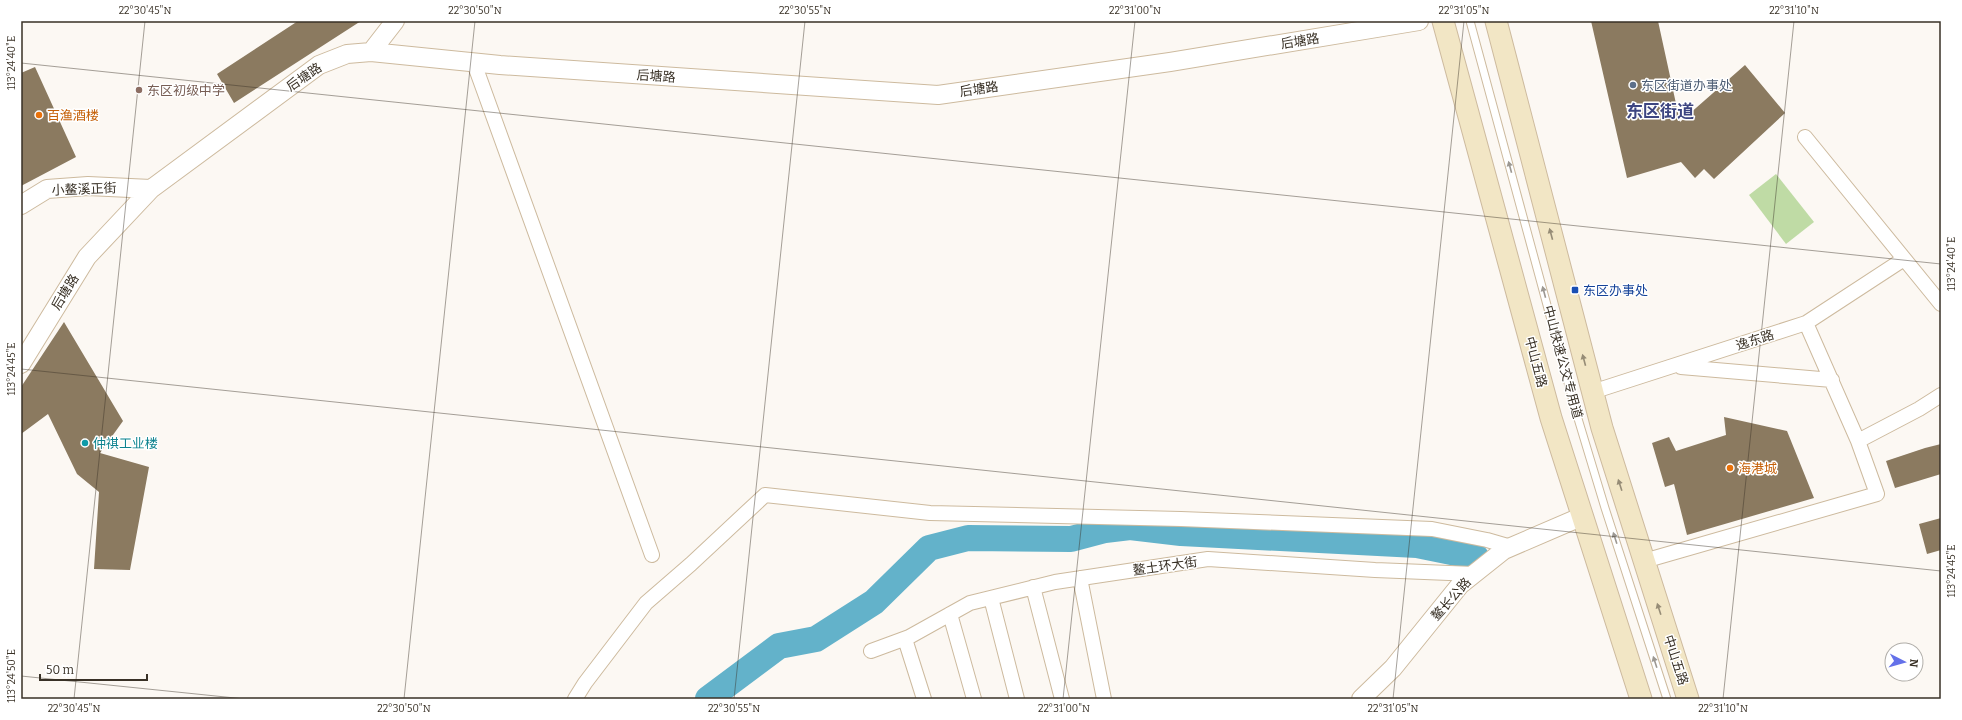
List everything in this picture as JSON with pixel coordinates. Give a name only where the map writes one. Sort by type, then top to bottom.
[{"type":"main road","name":"中山五路","points":[[1443,21],[1551,418],[1641,699]]},
{"type":"main road","name":"中山五路","points":[[1496,21],[1602,428],[1688,699]]},
{"type":"street","points":[[371,52],[395,21]]},
{"type":"street","name":"后塘路","points":[[21,364],[88,257],[151,189],[319,65],[347,54],[371,52],[474,63],[938,95],[1170,62],[1419,21]]},
{"type":"street","points":[[474,63],[652,555]]},
{"type":"street","points":[[1805,137],[1941,304]]},
{"type":"street","name":"小鳌溪正街","points":[[21,205],[47,189],[88,186],[151,189]]},
{"type":"street","name":"逸东路","points":[[1592,392],[1806,323],[1904,259]]},
{"type":"street","points":[[1644,561],[1877,494],[1858,442],[1806,323]]},
{"type":"street","points":[[1676,366],[1832,380]]},
{"type":"street","points":[[1858,442],[1919,409],[1941,395]]},
{"type":"street","points":[[575,699],[585,682],[646,603],[691,564],[765,495],[930,513],[1181,519],[1432,529],[1487,540],[1511,548]]},
{"type":"street","name":"鳌长公路","points":[[1361,699],[1393,668],[1460,585],[1504,550],[1582,516]]},
{"type":"street","name":"鳌土环大街","points":[[871,652],[905,639],[970,603],[1033,587],[1080,578],[1208,559],[1375,570],[1474,574]]},
{"type":"street","points":[[1080,578],[1104,699]]},
{"type":"street","points":[[1033,587],[1062,699]]},
{"type":"street","points":[[992,598],[1018,699]]},
{"type":"street","points":[[950,614],[974,699]]},
{"type":"street","points":[[905,639],[924,699]]},
{"type":"lane","name":"中山快速公交专用道","points":[[1470,21],[1576,412],[1666,699]]},
{"type":"green space","points":[[1776,174],[1814,222],[1786,244],[1749,195]]},
{"type":"building","points":[[298,21],[361,21],[234,103],[217,74]]},
{"type":"building","points":[[1591,21],[1658,21],[1680,122],[1745,65],[1785,113],[1714,179],[1704,169],[1695,178],[1681,162],[1627,178]]},
{"type":"building","name":"百渔酒楼","points":[[35,67],[76,157],[21,186],[21,73]]},
{"type":"building","name":"仲祺工业楼","points":[[64,322],[123,421],[100,453],[149,467],[130,570],[94,569],[99,492],[77,474],[48,414],[21,434],[21,387]]},
{"type":"building","name":"海港城","points":[[1724,417],[1787,431],[1814,498],[1687,535],[1674,484],[1665,487],[1652,443],[1669,437],[1676,451],[1726,435]]},
{"type":"building","points":[[1941,444],[1941,474],[1895,488],[1886,461]]},
{"type":"building","points":[[1941,518],[1941,550],[1927,554],[1919,524]]},
{"type":"waterway","points":[[708,699],[779,646],[816,639],[874,602],[929,548],[968,538],[1071,539],[1105,530],[1130,527],[1181,533],[1417,545],[1476,557]]},
{"type":"place","name":"东区街道办事处","points":[[1633,85]]},
{"type":"place","name":"东区初级中学","points":[[139,90]]},
{"type":"place","name":"百渔酒楼","points":[[39,115]]},
{"type":"place","name":"东区办事处","points":[[1575,290]]},
{"type":"place","name":"仲祺工业楼","points":[[85,443]]},
{"type":"place","name":"海港城","points":[[1730,468]]},
{"type":"district","name":"东区街道","points":[[1660,111]]}]
